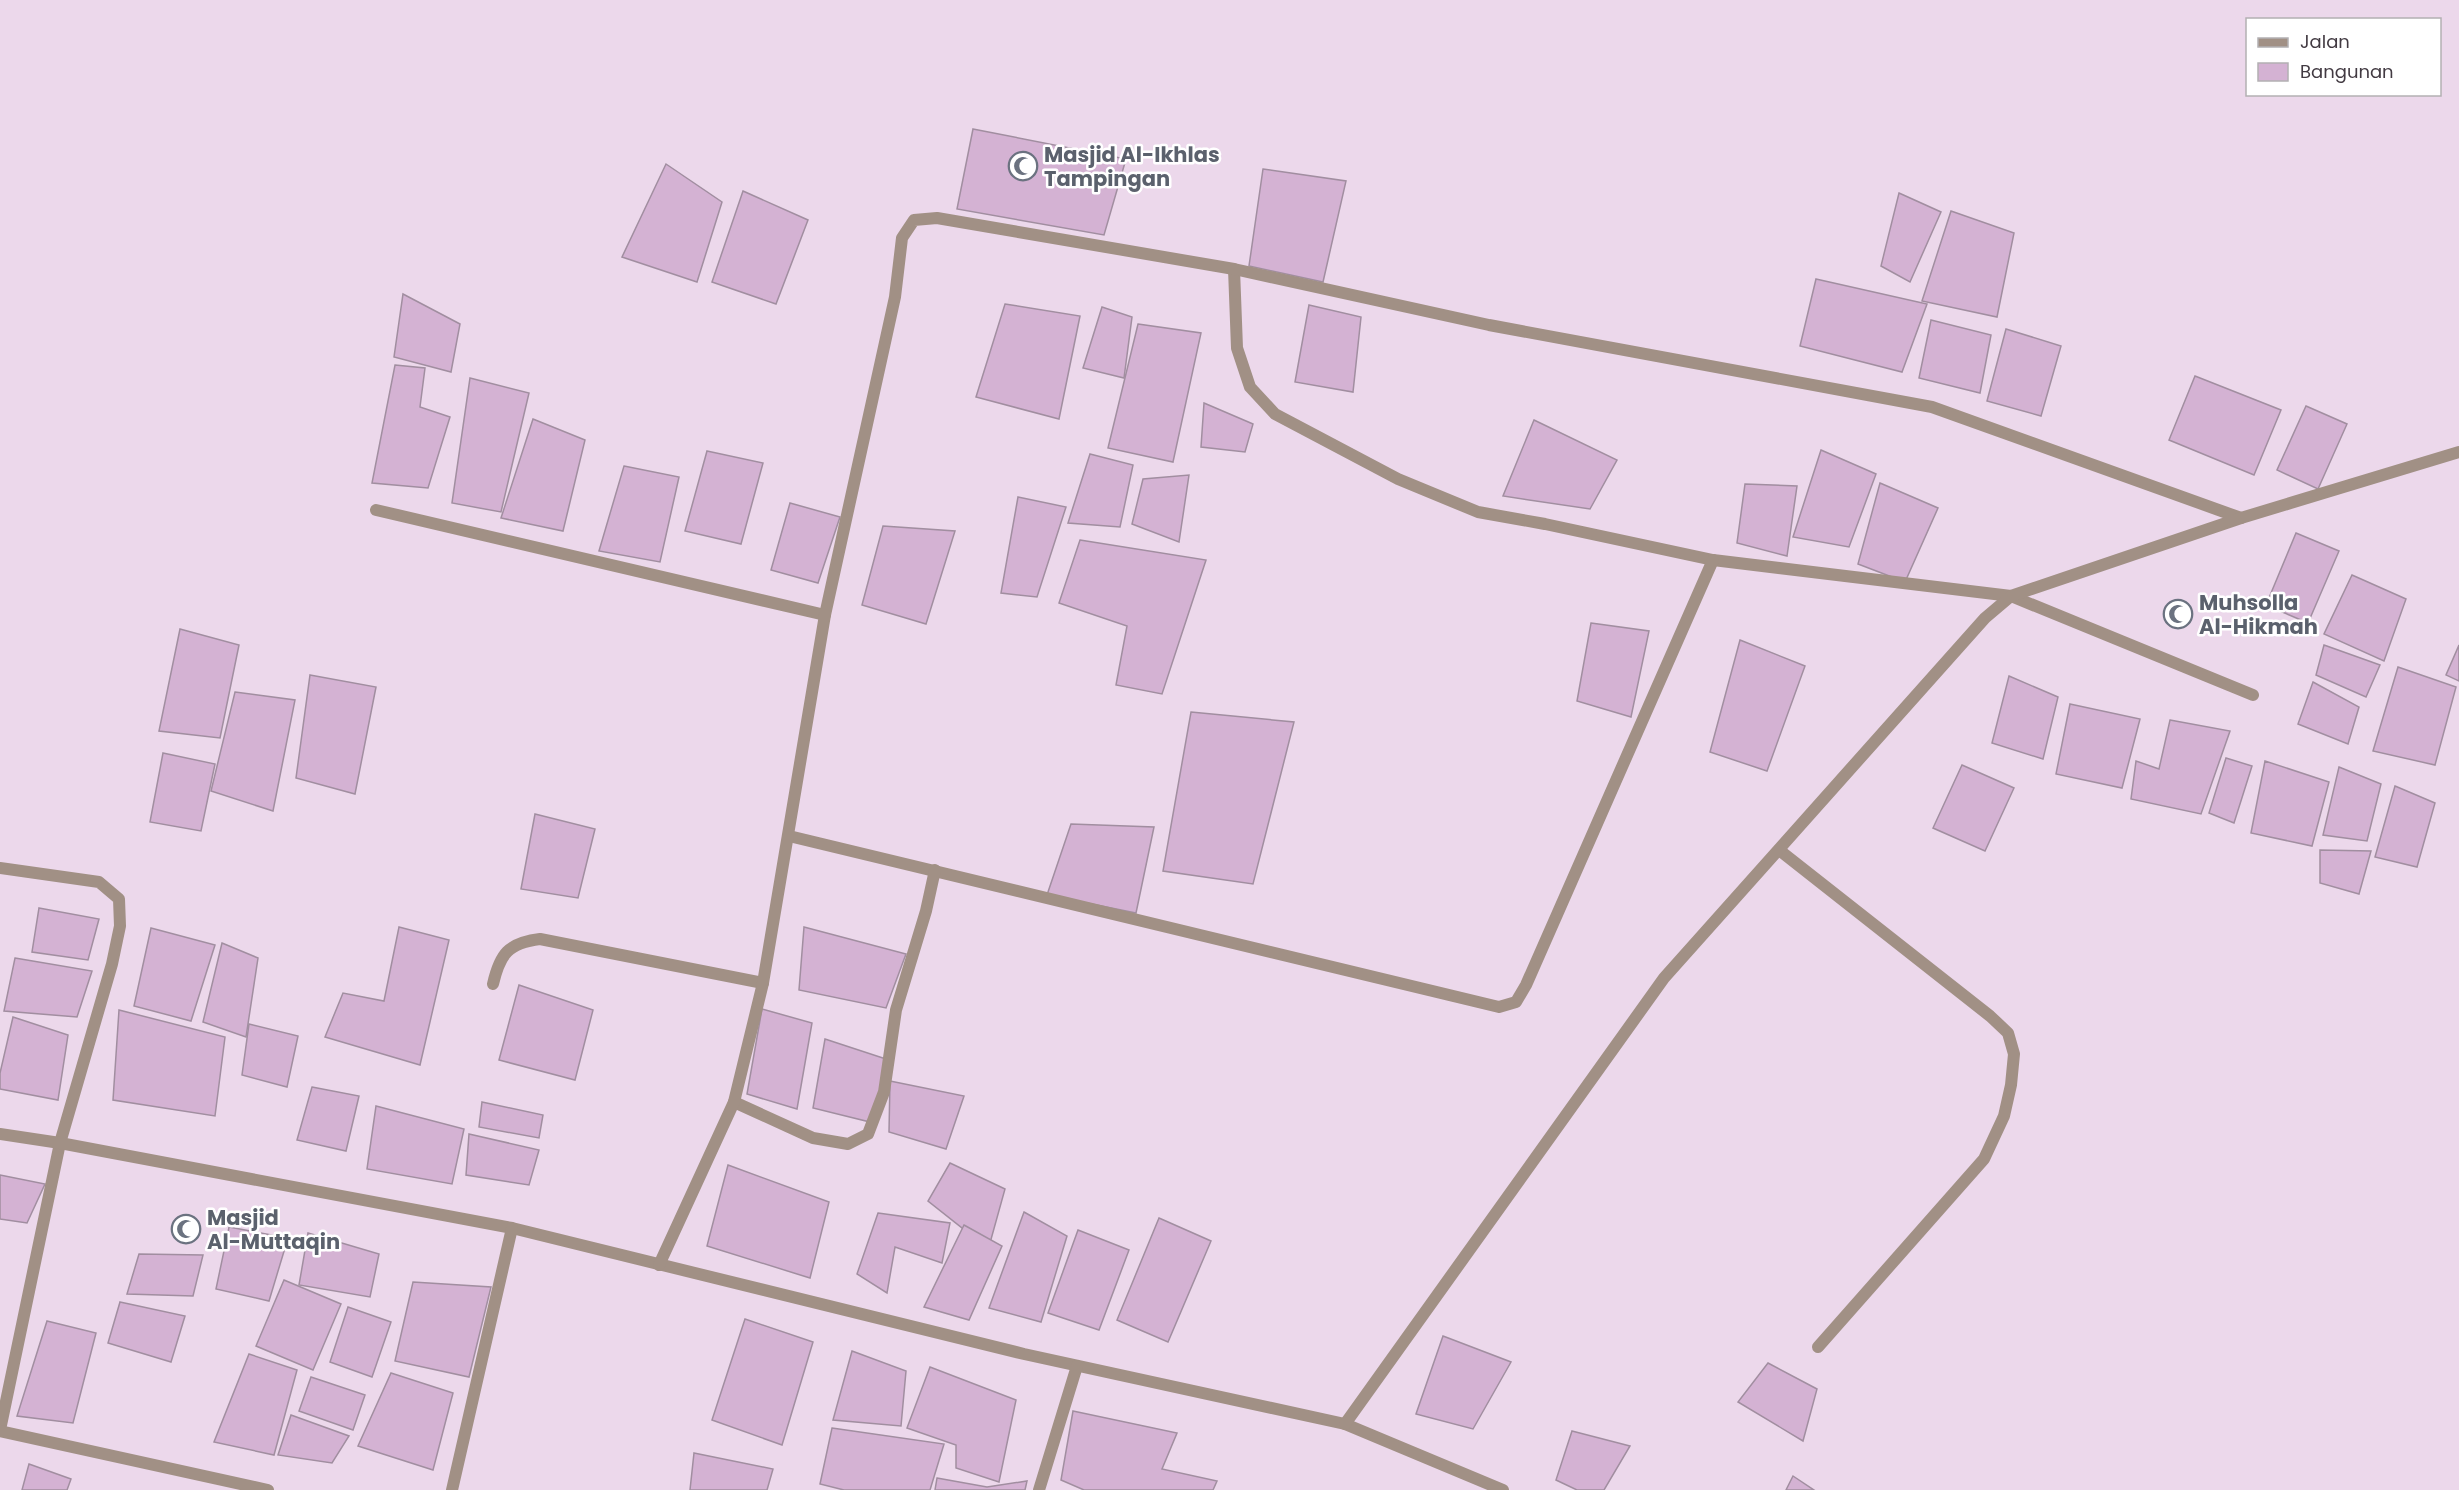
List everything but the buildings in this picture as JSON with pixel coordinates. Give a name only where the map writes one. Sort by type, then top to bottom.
[{"type":"street","points":[[659,1265],[734,1102],[763,982],[825,615],[895,297],[902,238],[914,220],[937,218],[1234,269],[1489,325],[1932,407],[2241,518]]},
{"type":"street","points":[[1234,269],[1238,348],[1250,387],[1275,414],[1398,479],[1478,512],[1713,560],[2010,596],[2253,694]]},
{"type":"street","points":[[1345,1424],[1664,978],[1985,618],[2010,596],[2241,518],[2459,452]]},
{"type":"street","points":[[376,510],[825,615]]},
{"type":"street","points":[[789,836],[1498,1007],[1516,1002],[1526,986],[1713,560]]},
{"type":"street","points":[[1779,850],[1990,1016],[2008,1033],[2014,1054],[2011,1085],[2004,1116],[1984,1159],[1818,1347]]},
{"type":"street","points":[[0,868],[99,882],[119,899],[120,926],[112,964],[60,1143],[0,1431],[268,1490]]},
{"type":"street","points":[[734,1102],[813,1138],[848,1144],[868,1134],[884,1092],[896,1010],[926,911],[934,870]]},
{"type":"street","points":[[493,984],[502,955],[524,941],[540,939],[763,982]]},
{"type":"street","points":[[0,1134],[60,1143],[512,1228],[841,1311],[1077,1366],[1345,1424],[1503,1490]]},
{"type":"street","points":[[452,1490],[512,1228]]},
{"type":"street","points":[[1040,1490],[1077,1366]]},
{"type":"place","name":"Masjid Al-Ikhlas Tampingan","points":[[1023,166]]},
{"type":"place","name":"Muhsolla Al-Hikmah","points":[[2178,614]]},
{"type":"place","name":"Masjid Al-Muttaqin","points":[[186,1229]]}]
